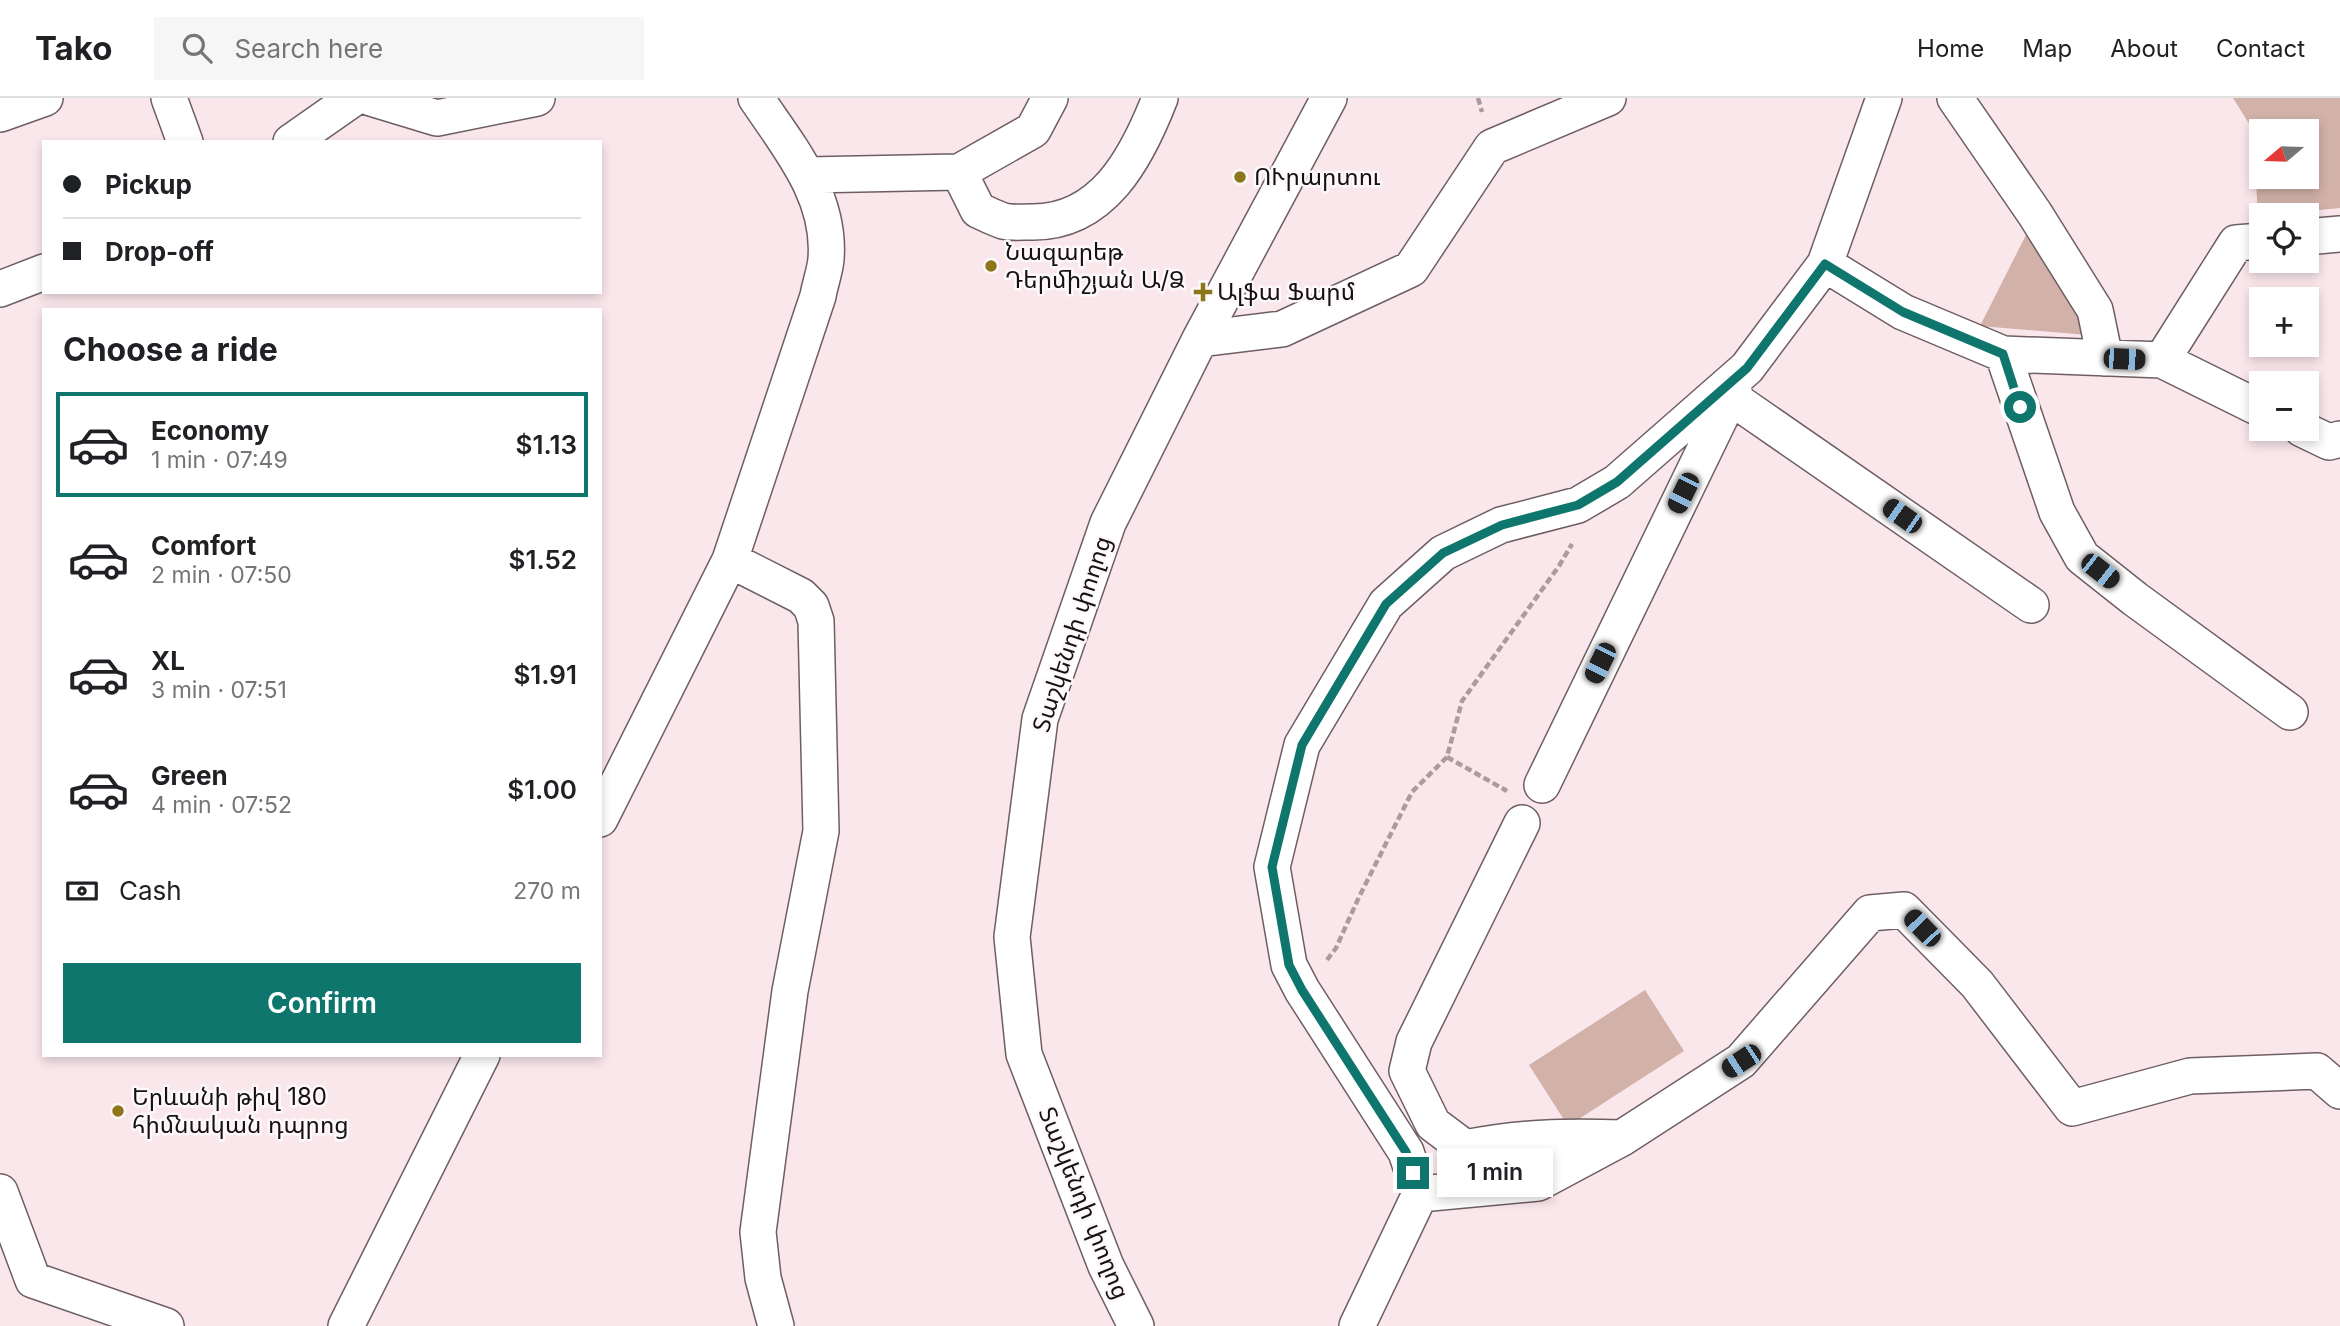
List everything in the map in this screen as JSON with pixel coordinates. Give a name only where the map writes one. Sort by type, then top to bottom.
[{"type":"street","points":[[0,114],[45,98]]},
{"type":"street","points":[[169,98],[184,140]]},
{"type":"street","points":[[294,140],[354,98]]},
{"type":"street","points":[[371,98],[436,118],[537,98]]},
{"type":"street","points":[[602,815],[730,560],[809,323],[826,258],[823,216],[808,175],[756,98]]},
{"type":"street","points":[[808,175],[959,172],[1033,130],[1049,98]]},
{"type":"street","points":[[959,172],[978,211],[1005,221],[1045,223],[1081,211],[1108,191],[1128,166],[1160,98]]},
{"type":"street","name":"Տաշկենդի փողոց","points":[[1136,1326],[1106,1266],[1024,1054],[1012,937],[1040,719],[1108,523],[1200,339],[1329,98]]},
{"type":"street","points":[[1200,339],[1282,329],[1411,269],[1492,147],[1608,98]]},
{"type":"street","points":[[1622,1138],[1560,1135],[1507,1140],[1465,1148],[1433,1124],[1407,1071],[1414,1042],[1525,800],[1738,382],[1825,264],[1884,98]]},
{"type":"street","points":[[1955,98],[2035,214],[2095,310],[2105,358]]},
{"type":"street","points":[[2319,236],[2340,234]]},
{"type":"street","points":[[2162,360],[2236,243],[2249,242]]},
{"type":"street","points":[[1825,264],[1903,312],[2003,354],[2162,360],[2249,403]]},
{"type":"street","points":[[0,289],[42,273]]},
{"type":"street","points":[[2003,354],[2057,512],[2082,557],[2290,712]]},
{"type":"street","points":[[1357,1326],[1420,1194],[1406,1152],[1302,990],[1289,965],[1272,867],[1302,745],[1386,604],[1443,553],[1502,525],[1578,505],[1617,482],[1738,382]]},
{"type":"street","points":[[1738,382],[2031,605]]},
{"type":"street","points":[[2319,437],[2329,442],[2340,439]]},
{"type":"street","points":[[730,560],[801,596],[811,606],[816,621],[821,831],[790,991],[758,1232],[763,1278],[776,1326]]},
{"type":"street","points":[[1420,1194],[1538,1183],[1622,1138],[1741,1061],[1870,913],[1904,910],[1977,984],[2072,1108],[2190,1076],[2317,1071],[2340,1091]]},
{"type":"street","points":[[346,1326],[481,1057]]},
{"type":"street","points":[[0,1192],[33,1280],[166,1326]]},
{"type":"path","points":[[1302,990],[1336,948],[1412,792],[1447,757],[1462,701],[1559,566],[1605,489]]},
{"type":"path","points":[[1447,757],[1525,800]]},
{"type":"shaded area","points":[[2233,98],[2340,98],[2340,208],[2319,210],[2319,203],[2257,203],[2256,189],[2319,189],[2319,119],[2249,119],[2249,124]]},
{"type":"shaded area","points":[[2032,223],[2095,322],[2087,335],[1980,326]]},
{"type":"shaded area","points":[[1645,990],[1684,1051],[1568,1126],[1529,1065]]},
{"type":"place","name":"ՈՒրարտու","points":[[1240,177]]},
{"type":"place","name":"Նազարեթ Դերմիշյան Ա/Ձ","points":[[991,266]]},
{"type":"place","name":"Ալֆա Ֆարմ","points":[[1203,292]]},
{"type":"place","name":"Երևանի թիվ 180 հիմնական դպրոց","points":[[118,1111]]},
{"type":"route","points":[[1413,1173],[1406,1152],[1302,990],[1289,965],[1272,867],[1302,745],[1386,604],[1443,553],[1502,525],[1578,505],[1617,482],[1747,368],[1825,264],[1903,312],[2003,354],[2020,407]]}]
